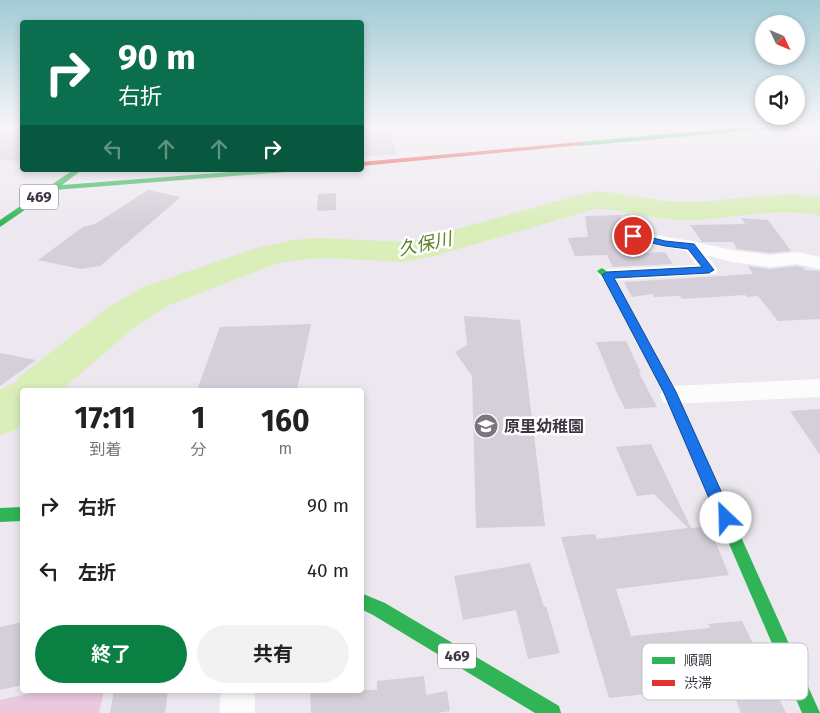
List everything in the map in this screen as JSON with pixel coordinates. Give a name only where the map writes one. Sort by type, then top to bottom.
[{"type":"main road","points":[[364,164],[413,159]]},
{"type":"main road","name":"469","points":[[0,224],[7,213],[52,188],[75,172]]},
{"type":"main road","points":[[52,188],[260,172]]},
{"type":"main road","points":[[605,273],[671,395],[780,643]]},
{"type":"main road","points":[[0,515],[20,514]]},
{"type":"main road","name":"469","points":[[364,602],[379,609],[552,713]]},
{"type":"main road","points":[[805,700],[811,713]]},
{"type":"street","points":[[633,236],[732,256],[770,261],[797,258],[820,263]]},
{"type":"street","points":[[605,273],[709,270],[690,246]]},
{"type":"street","points":[[671,395],[820,388]]},
{"type":"street","points":[[237,713],[238,693]]},
{"type":"shaded area","points":[[32,693],[103,693],[99,713],[0,713],[0,700]]},
{"type":"building","points":[[2,159],[20,159],[20,162]]},
{"type":"building","points":[[148,190],[181,197],[100,266],[80,269],[38,260],[83,227],[95,224]]},
{"type":"building","points":[[336,193],[336,210],[317,211],[318,194]]},
{"type":"building","points":[[621,215],[617,234],[629,254],[665,252],[673,264],[613,267],[607,255],[575,256],[568,238],[588,237],[585,216]]},
{"type":"building","points":[[741,218],[768,220],[791,251],[770,253],[737,249],[733,242],[702,242],[690,225],[745,224]]},
{"type":"building","points":[[748,266],[770,269],[797,266],[803,267],[805,270],[820,271],[820,319],[778,321],[758,296],[747,297],[745,295],[682,299],[680,296],[654,297],[653,294],[632,297],[624,282],[753,274]]},
{"type":"building","points":[[464,316],[520,320],[545,526],[476,528],[472,376],[455,352],[467,345]]},
{"type":"building","points":[[311,324],[297,388],[198,388],[220,327]]},
{"type":"building","points":[[626,341],[641,373],[639,373],[657,407],[625,409],[616,391],[596,342]]},
{"type":"building","points":[[0,353],[36,360],[0,386]]},
{"type":"building","points":[[820,409],[820,455],[790,411]]},
{"type":"building","points":[[651,444],[691,528],[709,526],[729,575],[616,589],[631,636],[710,628],[708,624],[742,621],[753,643],[642,643],[642,694],[609,698],[561,537],[595,534],[597,539],[688,528],[654,494],[637,496],[616,447]]},
{"type":"building","points":[[530,563],[544,607],[546,606],[560,653],[528,659],[516,610],[463,620],[454,576]]},
{"type":"building","points":[[20,622],[20,685],[0,690],[0,627]]},
{"type":"building","points":[[424,676],[426,695],[447,691],[450,711],[437,713],[311,713],[310,693],[364,693],[364,690],[377,690],[377,681]]},
{"type":"building","points":[[113,693],[168,693],[165,713],[110,713]]},
{"type":"building","points":[[736,700],[780,700],[786,713],[741,713]]},
{"type":"waterway","name":"久保川","points":[[35,388],[119,319],[154,297],[271,254],[319,248],[405,252],[427,248],[593,200],[617,201],[673,211],[696,211],[774,203],[820,206]]},
{"type":"waterway","name":"久保川","points":[[0,416],[20,400]]},
{"type":"traffic: fast","points":[[0,224],[75,172]]},
{"type":"traffic: fast","points":[[52,188],[260,172]]},
{"type":"traffic: fast","points":[[602,271],[607,275],[670,392],[780,643]]},
{"type":"traffic: fast","points":[[0,515],[20,514]]},
{"type":"traffic: fast","points":[[364,602],[379,609],[552,713]]},
{"type":"traffic: fast","points":[[805,700],[811,713]]},
{"type":"traffic: jam","points":[[364,164],[413,159]]},
{"type":"place","name":"原里幼稚園","points":[[486,426]]},
{"type":"route","points":[[633,236],[690,246],[709,270],[607,275],[670,392],[726,518]]}]
